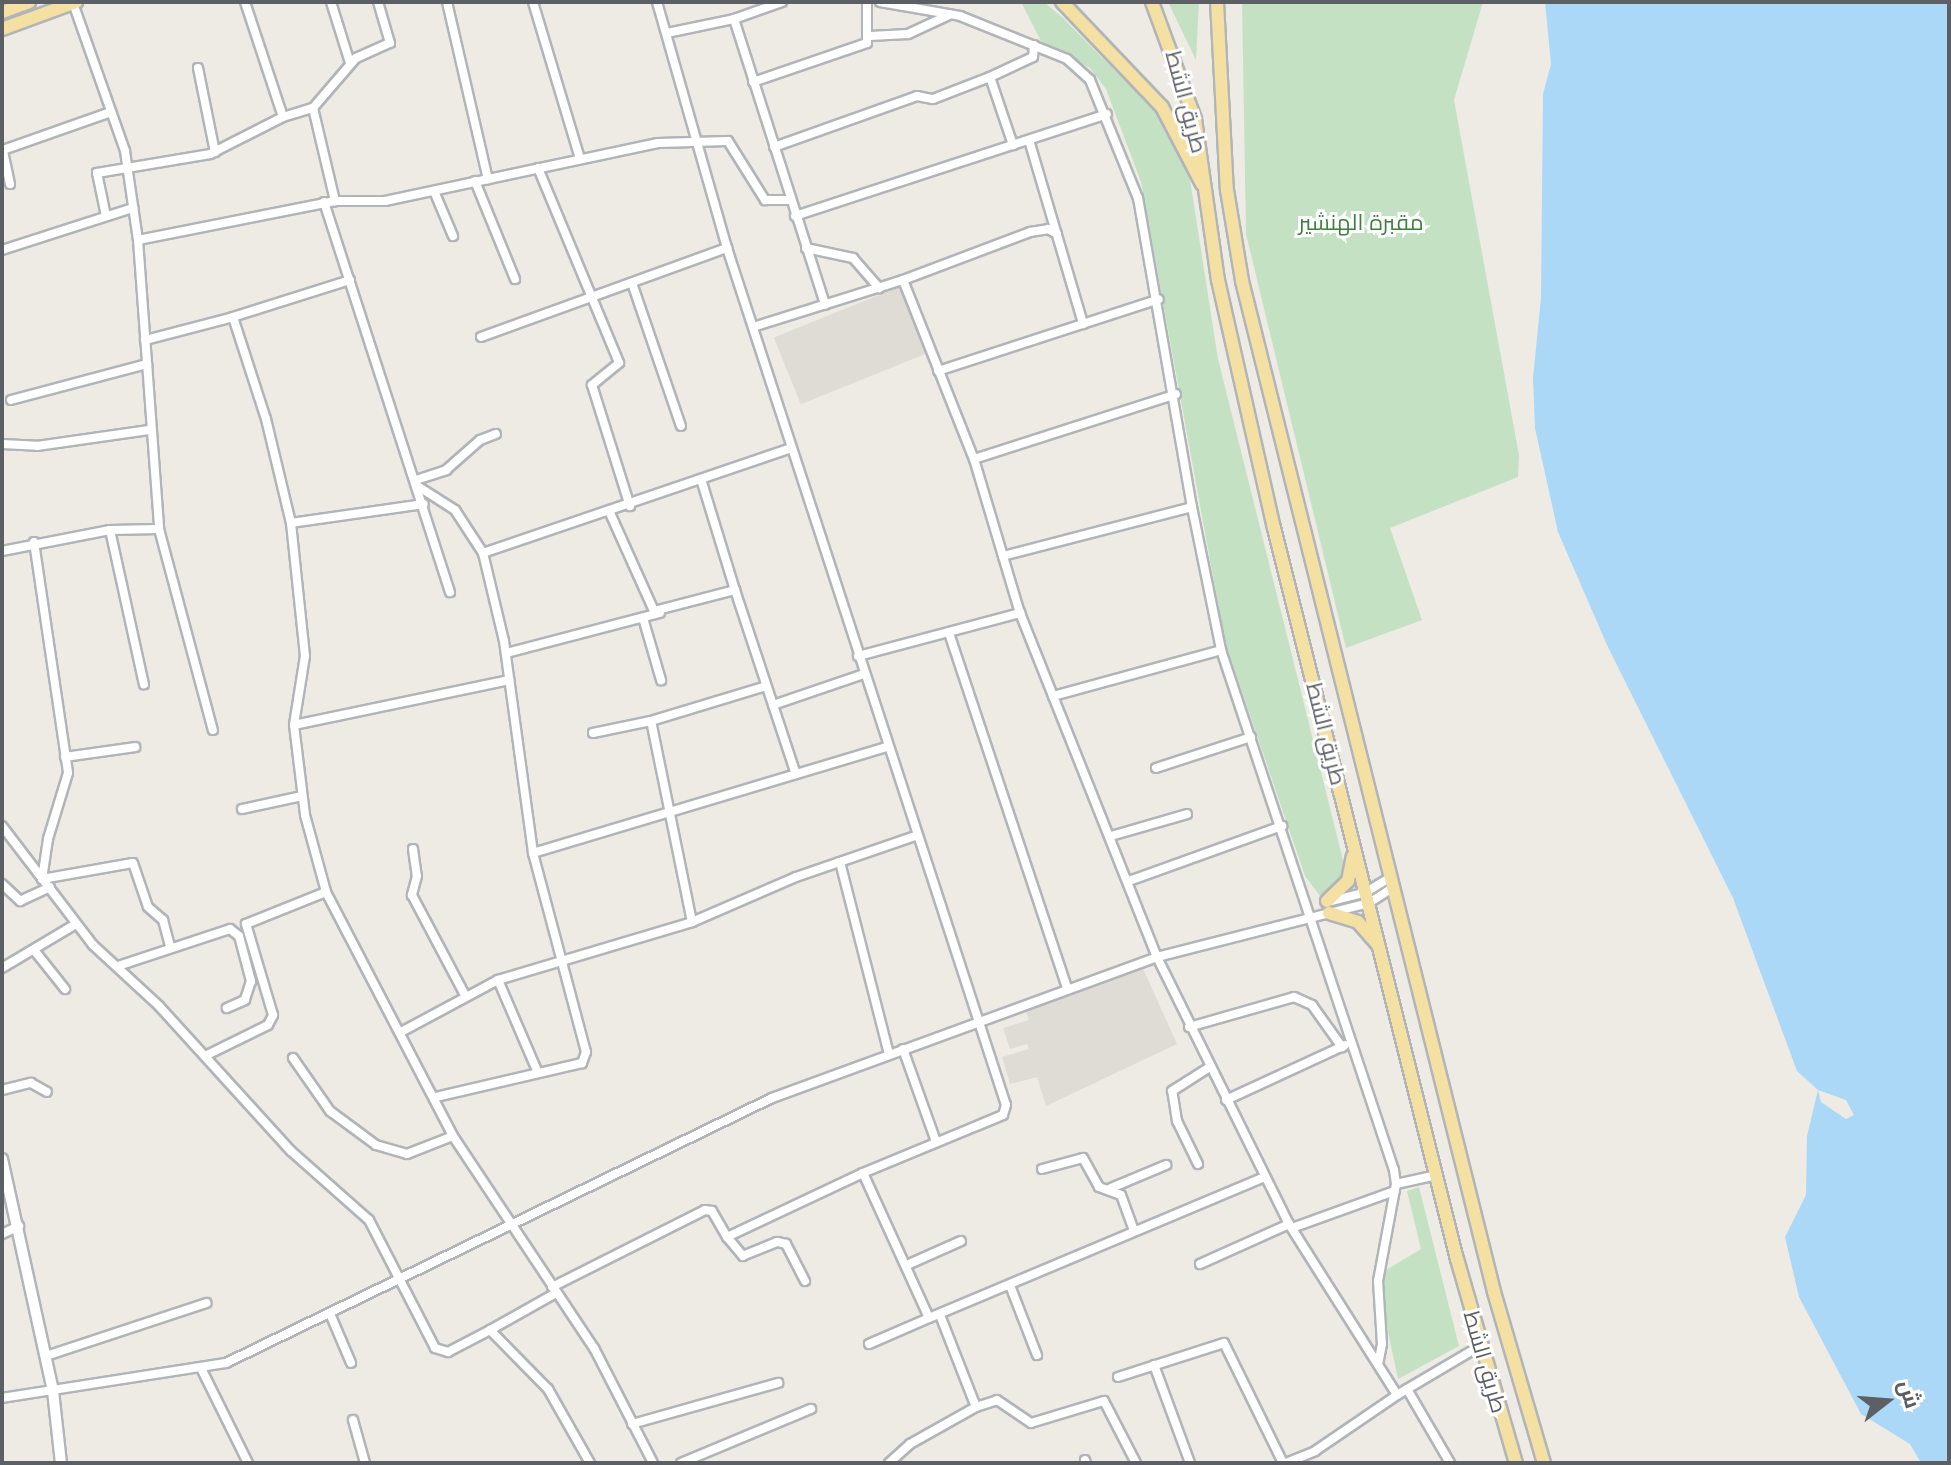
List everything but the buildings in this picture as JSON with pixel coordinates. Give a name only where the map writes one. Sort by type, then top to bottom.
[{"type":"highway","points":[[2,12],[29,2]]},
{"type":"highway","points":[[2,29],[74,2]]},
{"type":"highway","points":[[1062,2],[1162,107],[1205,190]]},
{"type":"highway","name":"طريق الشط","points":[[1152,2],[1187,88],[1237,372],[1480,1346],[1516,1463]]},
{"type":"highway","name":"طريق الشط","points":[[1217,2],[1227,190],[1242,281],[1390,883],[1510,1351],[1544,1463]]},
{"type":"highway","points":[[1354,845],[1348,881],[1322,911],[1358,922],[1380,947]]},
{"type":"street","points":[[74,2],[127,169],[138,240],[149,430],[159,529],[213,730]]},
{"type":"street","points":[[245,2],[283,117]]},
{"type":"street","points":[[331,2],[350,63]]},
{"type":"street","points":[[106,216],[95,174],[215,152],[283,117],[313,108],[350,63],[390,43],[378,2]]},
{"type":"street","points":[[447,2],[488,179]]},
{"type":"street","points":[[533,2],[580,159]]},
{"type":"street","points":[[657,2],[727,248],[886,747],[1007,1112],[935,1139],[727,1237]]},
{"type":"street","points":[[667,33],[734,19],[782,2]]},
{"type":"street","points":[[867,2],[870,36]]},
{"type":"street","points":[[880,2],[950,14],[1034,45],[1082,70],[1107,114],[1138,198],[1176,394],[1192,507],[1221,650],[1282,826],[1322,911],[1353,1042],[1395,1188],[1378,1281],[1382,1344],[1378,1365]]},
{"type":"street","points":[[753,82],[860,47],[870,36],[908,34],[950,14]]},
{"type":"street","points":[[734,19],[825,305]]},
{"type":"street","points":[[774,147],[917,96],[933,99],[990,77],[1033,57],[1034,45]]},
{"type":"street","points":[[198,68],[215,152]]},
{"type":"street","points":[[990,77],[1013,145]]},
{"type":"street","points":[[313,108],[335,201]]},
{"type":"street","points":[[10,184],[3,150],[111,112]]},
{"type":"street","points":[[795,216],[1107,114]]},
{"type":"street","points":[[1029,140],[1083,324]]},
{"type":"street","points":[[138,240],[324,202],[385,201],[658,143],[698,145],[728,141],[765,200],[791,200]]},
{"type":"street","points":[[538,168],[619,363],[592,385],[630,506]]},
{"type":"street","points":[[475,181],[515,279]]},
{"type":"street","points":[[434,191],[453,236]]},
{"type":"street","points":[[324,202],[418,483],[450,592]]},
{"type":"street","points":[[2,250],[133,208]]},
{"type":"street","points":[[753,327],[903,280],[1030,232],[1048,229],[1057,234]]},
{"type":"street","points":[[481,337],[727,248]]},
{"type":"street","points":[[806,248],[853,258],[879,288]]},
{"type":"street","points":[[145,340],[233,317],[350,280]]},
{"type":"street","points":[[903,280],[974,459],[1020,613],[1157,957],[1189,1027],[1291,1226],[1397,1395]]},
{"type":"street","points":[[632,283],[681,426]]},
{"type":"street","points":[[938,371],[1159,299]]},
{"type":"street","points":[[233,317],[266,419],[291,523],[305,656],[294,725],[302,796],[326,892],[436,1097],[453,1136],[510,1227],[594,1348],[653,1463]]},
{"type":"street","points":[[11,400],[147,364]]},
{"type":"street","points":[[974,459],[1176,394]]},
{"type":"street","points":[[2,444],[37,446],[149,430]]},
{"type":"street","points":[[418,483],[446,470],[480,440],[496,434]]},
{"type":"street","points":[[483,553],[610,513],[792,448]]},
{"type":"street","points":[[701,479],[796,774]]},
{"type":"street","points":[[418,483],[449,504],[483,553],[506,653],[533,853],[565,959],[586,1052],[582,1063],[436,1097]]},
{"type":"street","points":[[291,523],[424,504]]},
{"type":"street","points":[[1003,556],[1192,507]]},
{"type":"street","points":[[610,513],[636,579],[654,611],[660,613]]},
{"type":"street","points":[[2,551],[34,542],[110,530],[159,529]]},
{"type":"street","points":[[110,530],[144,684]]},
{"type":"street","points":[[34,542],[68,773],[48,839],[42,879]]},
{"type":"street","points":[[506,653],[643,618],[735,590]]},
{"type":"street","points":[[858,656],[1020,613]]},
{"type":"street","points":[[643,618],[661,680]]},
{"type":"street","points":[[949,633],[1067,988]]},
{"type":"street","points":[[1053,696],[1221,650]]},
{"type":"street","points":[[773,705],[864,674]]},
{"type":"street","points":[[294,725],[509,680]]},
{"type":"street","points":[[593,733],[651,721],[766,686]]},
{"type":"street","points":[[651,721],[692,922]]},
{"type":"street","points":[[1156,768],[1251,737]]},
{"type":"street","points":[[65,757],[135,747]]},
{"type":"street","points":[[533,853],[886,747]]},
{"type":"street","points":[[242,809],[302,796]]},
{"type":"street","points":[[1111,836],[1187,814]]},
{"type":"street","points":[[2,826],[50,887],[74,925],[205,1056],[291,1151],[369,1220],[440,1353],[490,1330],[554,1290],[705,1210],[712,1211],[743,1256],[786,1244],[805,1281]]},
{"type":"street","points":[[1129,881],[1282,826]]},
{"type":"street","points":[[401,1032],[498,980],[692,922],[840,862],[915,836]]},
{"type":"street","points":[[413,849],[417,876],[412,895],[465,995]]},
{"type":"street","points":[[840,862],[889,1054]]},
{"type":"street","points":[[42,879],[133,863],[148,907],[163,920],[170,946]]},
{"type":"street","points":[[2,1398],[202,1370],[331,1316],[749,1108],[1067,988],[1157,957],[1367,898],[1390,883]]},
{"type":"street","points":[[2,884],[20,901],[50,887]]},
{"type":"street","points":[[205,1056],[268,1025],[273,1015],[246,922],[326,892]]},
{"type":"street","points":[[2,968],[74,925]]},
{"type":"street","points":[[118,966],[223,928],[236,931],[250,989],[245,1000],[227,1008]]},
{"type":"street","points":[[34,950],[65,989]]},
{"type":"street","points":[[498,980],[538,1073]]},
{"type":"street","points":[[1189,1027],[1294,997],[1312,1005],[1342,1047]]},
{"type":"street","points":[[1226,1100],[1353,1042]]},
{"type":"street","points":[[903,1049],[935,1139]]},
{"type":"street","points":[[293,1058],[330,1111],[376,1145],[407,1154],[453,1136]]},
{"type":"street","points":[[1198,1164],[1177,1121],[1172,1091],[1210,1067]]},
{"type":"street","points":[[2,1090],[31,1083],[47,1092]]},
{"type":"street","points":[[1042,1169],[1079,1157],[1099,1187],[1111,1188],[1166,1165]]},
{"type":"street","points":[[2,1159],[19,1225],[53,1391],[61,1463]]},
{"type":"street","points":[[863,1173],[929,1318]]},
{"type":"street","points":[[1200,1264],[1291,1226],[1437,1175]]},
{"type":"street","points":[[869,1344],[1011,1288],[1134,1231],[1265,1177]]},
{"type":"street","points":[[1111,1188],[1121,1195],[1134,1231]]},
{"type":"street","points":[[2,1234],[19,1225]]},
{"type":"street","points":[[907,1265],[961,1241]]},
{"type":"street","points":[[1011,1288],[1037,1355]]},
{"type":"street","points":[[46,1356],[206,1303]]},
{"type":"street","points":[[940,1315],[976,1407]]},
{"type":"street","points":[[331,1316],[351,1363]]},
{"type":"street","points":[[490,1330],[548,1389],[590,1463]]},
{"type":"street","points":[[1118,1377],[1224,1343],[1285,1463],[1315,1451],[1397,1395],[1480,1346]]},
{"type":"street","points":[[1154,1365],[1190,1463]]},
{"type":"street","points":[[202,1370],[248,1463]]},
{"type":"street","points":[[632,1424],[778,1383]]},
{"type":"street","points":[[1407,1389],[1450,1463]]},
{"type":"street","points":[[896,1460],[976,1407],[997,1400],[1031,1423],[1104,1401],[1136,1463]]},
{"type":"street","points":[[681,1463],[811,1409]]},
{"type":"street","points":[[353,1420],[365,1463]]},
{"type":"shaded area","points":[[899,287],[926,354],[801,404],[774,338]]},
{"type":"shaded area","points":[[1141,964],[1177,1044],[1046,1106],[1037,1077],[1010,1084],[1002,1057],[1029,1049],[1027,1044],[1010,1049],[1003,1028],[1029,1020],[1025,1009]]},
{"type":"green space","points":[[1021,2],[1044,2],[1155,111],[1176,141],[1189,173],[1218,359],[1346,872],[1320,896],[1305,876],[1225,642],[1141,182],[1106,89],[1090,68],[1041,41]]},
{"type":"green space","points":[[1168,2],[1199,2],[1196,60]]},
{"type":"green space","name":"مقبرة الهنشير","points":[[1242,2],[1483,2],[1454,100],[1519,455],[1518,477],[1390,528],[1422,620],[1346,648],[1246,234]]},
{"type":"green space","points":[[1419,1187],[1459,1346],[1398,1379],[1376,1276],[1421,1249],[1407,1191]]},
{"type":"water","points":[[1545,2],[1949,2],[1949,1463],[1921,1463],[1910,1444],[1861,1414],[1799,1297],[1785,1237],[1806,1195],[1807,1136],[1818,1090],[1797,1071],[1733,898],[1607,645],[1558,532],[1535,428],[1533,378],[1541,298],[1543,94],[1551,64]]},
{"type":"pier","points":[[1818,1090],[1846,1100],[1854,1115],[1846,1119],[1821,1102]]}]
